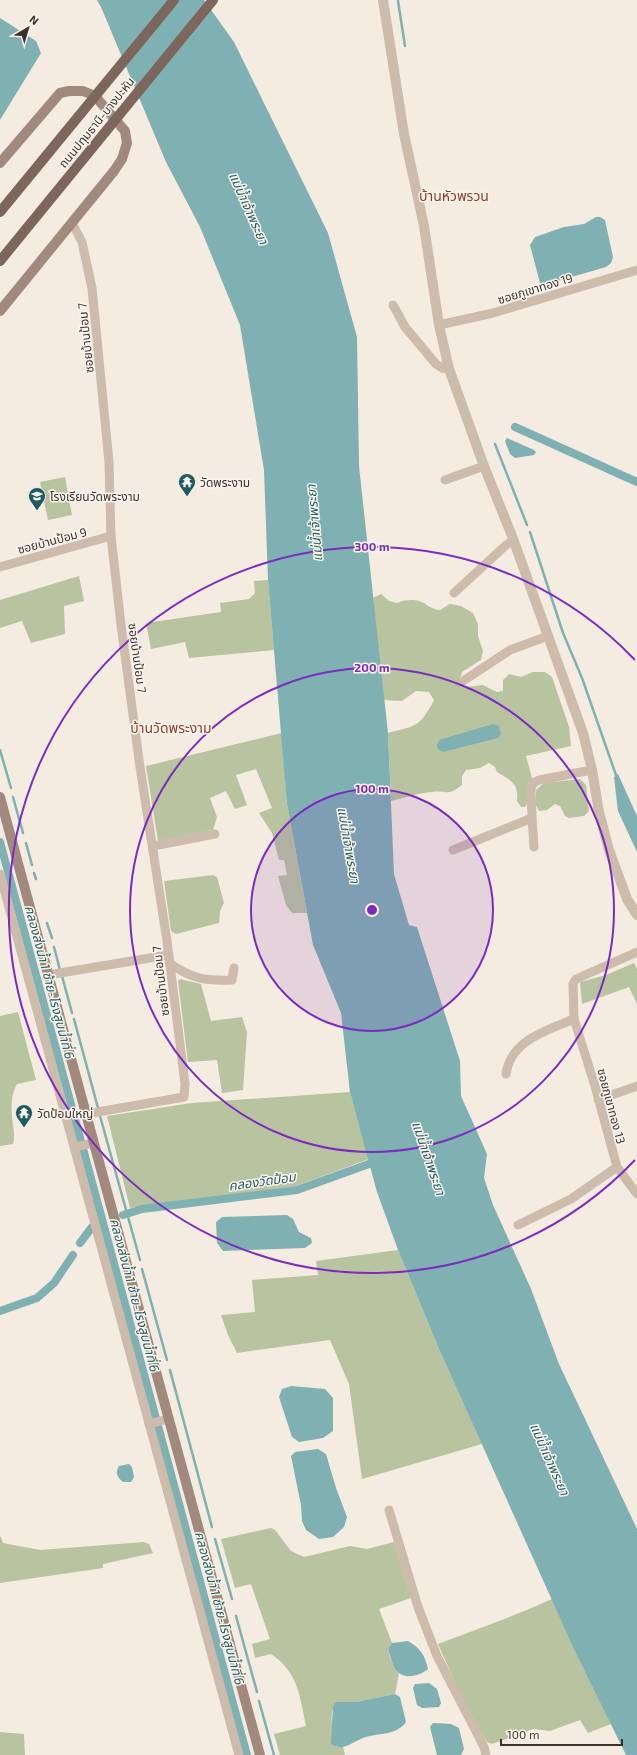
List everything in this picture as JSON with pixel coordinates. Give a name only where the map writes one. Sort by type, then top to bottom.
[{"type":"main road","name":"ถนนปทุมธานี-บางปะหัน","points":[[1,211],[174,0]]},
{"type":"main road","name":"ถนนปทุมธานี-บางปะหัน","points":[[0,261],[213,0]]},
{"type":"main road","points":[[0,163],[60,93],[69,91],[83,91],[95,96],[125,131],[127,143],[122,159],[114,171],[0,311]]},
{"type":"main road","points":[[0,797],[86,1114],[91,1143],[166,1420],[260,1755]]},
{"type":"street","points":[[383,0],[404,134],[424,226],[438,326],[449,369],[484,466],[513,540],[582,733],[592,770],[599,812],[608,850],[627,899],[637,915]]},
{"type":"street","name":"ซอยบ้านป้อม 7","points":[[72,223],[82,242],[92,288],[109,462],[111,536],[121,625],[140,767],[167,941],[185,1084],[184,1097],[86,1114]]},
{"type":"street","name":"ซอยภูเขาทอง 19","points":[[438,326],[493,313],[637,270]]},
{"type":"street","points":[[393,305],[405,327],[436,364],[442,368],[449,369]]},
{"type":"street","points":[[445,480],[484,466]]},
{"type":"street","name":"ซอยบ้านป้อม 9","points":[[0,567],[111,536]]},
{"type":"street","points":[[454,593],[513,540]]},
{"type":"street","points":[[463,681],[510,650],[548,636]]},
{"type":"street","points":[[534,847],[531,789],[533,783],[539,780],[592,770]]},
{"type":"street","points":[[453,850],[532,818]]},
{"type":"street","points":[[153,846],[215,834]]},
{"type":"street","points":[[0,874],[77,1146],[239,1755]]},
{"type":"street","name":"ซอยภูเขาทอง 13","points":[[637,952],[574,981],[574,1018],[617,1167],[637,1194]]},
{"type":"street","points":[[48,975],[169,959],[183,973],[206,981],[232,980],[234,968]]},
{"type":"street","points":[[506,1074],[508,1064],[520,1045],[574,1018]]},
{"type":"street","points":[[598,1100],[637,1086]]},
{"type":"street","points":[[77,1146],[91,1143]]},
{"type":"street","points":[[518,1224],[571,1200],[617,1167]]},
{"type":"street","points":[[150,1423],[166,1420]]},
{"type":"street","points":[[389,1510],[418,1607],[437,1656],[484,1747],[486,1755]]},
{"type":"green space","points":[[65,477],[72,515],[48,520],[40,482]]},
{"type":"green space","points":[[79,576],[84,601],[64,606],[65,634],[31,643],[22,621],[0,628],[0,600]]},
{"type":"green space","points":[[268,580],[274,650],[189,658],[185,642],[151,649],[146,623],[221,612],[220,603],[249,599],[255,593],[254,581]]},
{"type":"green space","points":[[381,594],[389,601],[397,603],[417,600],[440,610],[450,604],[461,606],[473,613],[478,624],[478,636],[483,651],[481,660],[462,672],[460,678],[464,687],[483,685],[497,692],[503,691],[503,680],[509,674],[521,677],[533,672],[545,672],[552,677],[569,727],[571,746],[526,756],[532,778],[529,786],[528,803],[525,807],[521,807],[517,801],[517,790],[513,783],[497,772],[495,767],[489,763],[480,768],[466,770],[462,776],[462,785],[453,791],[422,793],[391,801],[388,733],[416,724],[425,716],[434,700],[429,692],[416,691],[402,701],[384,700],[373,598]]},
{"type":"green space","points":[[282,733],[287,804],[307,913],[292,913],[286,905],[278,876],[287,875],[284,860],[279,860],[272,833],[259,813],[272,808],[256,769],[236,775],[247,805],[235,809],[226,791],[210,798],[217,817],[213,830],[158,841],[146,766]]},
{"type":"green space","points":[[580,779],[586,785],[589,811],[584,816],[569,818],[565,816],[560,806],[555,804],[547,810],[539,811],[536,805],[536,790],[544,783]]},
{"type":"green space","points":[[213,875],[217,877],[224,903],[220,911],[219,923],[176,934],[171,931],[164,881]]},
{"type":"green space","points":[[634,963],[637,969],[637,1004],[629,987],[582,1004],[580,982],[606,975]]},
{"type":"green space","points":[[180,979],[201,984],[211,1021],[242,1017],[247,1032],[243,1090],[222,1093],[217,1060],[188,1062],[178,981]]},
{"type":"green space","points":[[18,1012],[36,1080],[17,1084],[13,1094],[12,1104],[14,1135],[13,1144],[0,1146],[0,1016]]},
{"type":"green space","points":[[350,1092],[369,1159],[296,1186],[130,1208],[107,1116],[192,1103]]},
{"type":"green space","points":[[398,1250],[439,1349],[482,1444],[362,1479],[349,1384],[330,1340],[237,1353],[228,1335],[221,1315],[255,1312],[252,1280],[318,1275],[316,1261]]},
{"type":"green space","points":[[271,1528],[275,1530],[291,1551],[304,1557],[350,1546],[367,1549],[394,1542],[411,1598],[379,1609],[392,1643],[388,1649],[390,1658],[399,1673],[395,1694],[356,1702],[336,1702],[332,1712],[333,1730],[336,1747],[343,1747],[345,1755],[280,1755],[274,1734],[306,1726],[302,1705],[292,1677],[280,1661],[271,1654],[255,1658],[252,1644],[270,1639],[251,1584],[235,1588],[221,1539]]},
{"type":"green space","points":[[0,1535],[3,1543],[40,1550],[144,1542],[149,1544],[153,1553],[103,1564],[103,1568],[0,1583]]},
{"type":"green space","points":[[552,1599],[611,1724],[588,1733],[580,1720],[550,1731],[533,1729],[492,1744],[487,1742],[465,1705],[438,1644],[510,1617]]},
{"type":"green space","points":[[0,1732],[24,1734],[25,1755],[0,1755]]},
{"type":"water","name":"แม่น้ำเจ้าพระยา","points":[[97,0],[204,0],[234,42],[328,233],[357,337],[359,466],[388,733],[394,874],[409,925],[417,927],[460,1061],[461,1096],[487,1154],[484,1178],[493,1205],[531,1289],[559,1364],[637,1529],[637,1755],[626,1755],[574,1649],[439,1349],[398,1250],[377,1192],[350,1092],[341,1013],[313,945],[287,804],[268,580],[264,470],[240,325],[200,227],[166,162]]},
{"type":"water","points":[[0,18],[36,41],[41,53],[0,120]]},
{"type":"water","points":[[596,217],[600,217],[605,220],[613,257],[611,263],[606,267],[544,285],[540,283],[530,245],[535,237],[564,227],[584,224]]},
{"type":"water","points":[[507,438],[536,452],[534,455],[515,458],[510,454],[505,441]]},
{"type":"water","points":[[493,724],[499,726],[501,734],[498,738],[443,752],[438,749],[437,745],[439,740]]},
{"type":"water","points":[[618,774],[637,816],[637,852],[618,811],[614,777]]},
{"type":"water","points":[[287,1215],[293,1219],[299,1232],[311,1238],[312,1243],[305,1248],[223,1251],[217,1243],[216,1222],[222,1217]]},
{"type":"water","points":[[291,1386],[325,1389],[333,1398],[333,1431],[323,1438],[299,1442],[292,1437],[279,1397],[282,1389]]},
{"type":"water","points":[[318,1449],[326,1454],[336,1488],[347,1517],[344,1527],[333,1537],[319,1539],[306,1530],[302,1521],[301,1505],[291,1456],[295,1452]]},
{"type":"water","points":[[129,1464],[132,1467],[134,1477],[131,1482],[123,1482],[117,1475],[118,1468],[119,1466]]},
{"type":"water","points":[[408,1641],[416,1646],[421,1652],[428,1669],[418,1675],[405,1676],[398,1672],[388,1649],[392,1643]]},
{"type":"water","points":[[429,1683],[437,1689],[441,1703],[439,1707],[422,1708],[417,1705],[413,1688],[415,1684]]},
{"type":"water","points":[[395,1694],[400,1697],[406,1722],[402,1726],[388,1733],[363,1738],[343,1747],[338,1747],[331,1744],[333,1706],[336,1702],[356,1702]]},
{"type":"water","points":[[433,1723],[451,1724],[459,1728],[464,1749],[461,1755],[437,1755],[430,1727]]},
{"type":"waterway","points":[[398,1],[405,46]]},
{"type":"waterway","points":[[515,427],[637,482]]},
{"type":"waterway","points":[[495,444],[527,525]]},
{"type":"waterway","points":[[530,532],[563,633],[582,678],[617,778]]},
{"type":"waterway","points":[[0,750],[11,788]]},
{"type":"waterway","points":[[13,797],[23,833]]},
{"type":"waterway","name":"คลองส่งน้ำ 1 ซ้าย-โรงสูบน้ำที่ 6","points":[[0,842],[247,1755]]},
{"type":"waterway","points":[[26,843],[32,865]]},
{"type":"waterway","points":[[34,873],[36,879]]},
{"type":"waterway","points":[[47,923],[52,938]]},
{"type":"waterway","points":[[54,947],[60,970]]},
{"type":"waterway","points":[[62,976],[72,1013]]},
{"type":"waterway","points":[[74,1019],[98,1108]]},
{"type":"waterway","points":[[100,1116],[140,1260]]},
{"type":"waterway","name":"คลองวัดป้อม","points":[[123,1215],[142,1209],[297,1190],[380,1160]]},
{"type":"waterway","name":"คลองวัดป้อม","points":[[80,1243],[92,1227]]},
{"type":"waterway","name":"คลองวัดป้อม","points":[[0,1311],[37,1298],[54,1283],[73,1255]]},
{"type":"waterway","points":[[142,1269],[167,1360]]},
{"type":"waterway","points":[[170,1370],[212,1527]]},
{"type":"waterway","points":[[215,1539],[232,1599]]},
{"type":"waterway","points":[[236,1616],[257,1692]]},
{"type":"waterway","points":[[259,1701],[274,1755]]},
{"type":"place","name":"วัดพระงาม","points":[[187,497]]},
{"type":"place","name":"โรงเรียนวัดพระงาม","points":[[37,511]]},
{"type":"place","name":"วัดป้อมใหญ่","points":[[24,1128]]},
{"type":"district","name":"บ้านหัวพรวน","points":[[454,195]]},
{"type":"district","name":"บ้านวัดพระงาม","points":[[171,727]]}]
